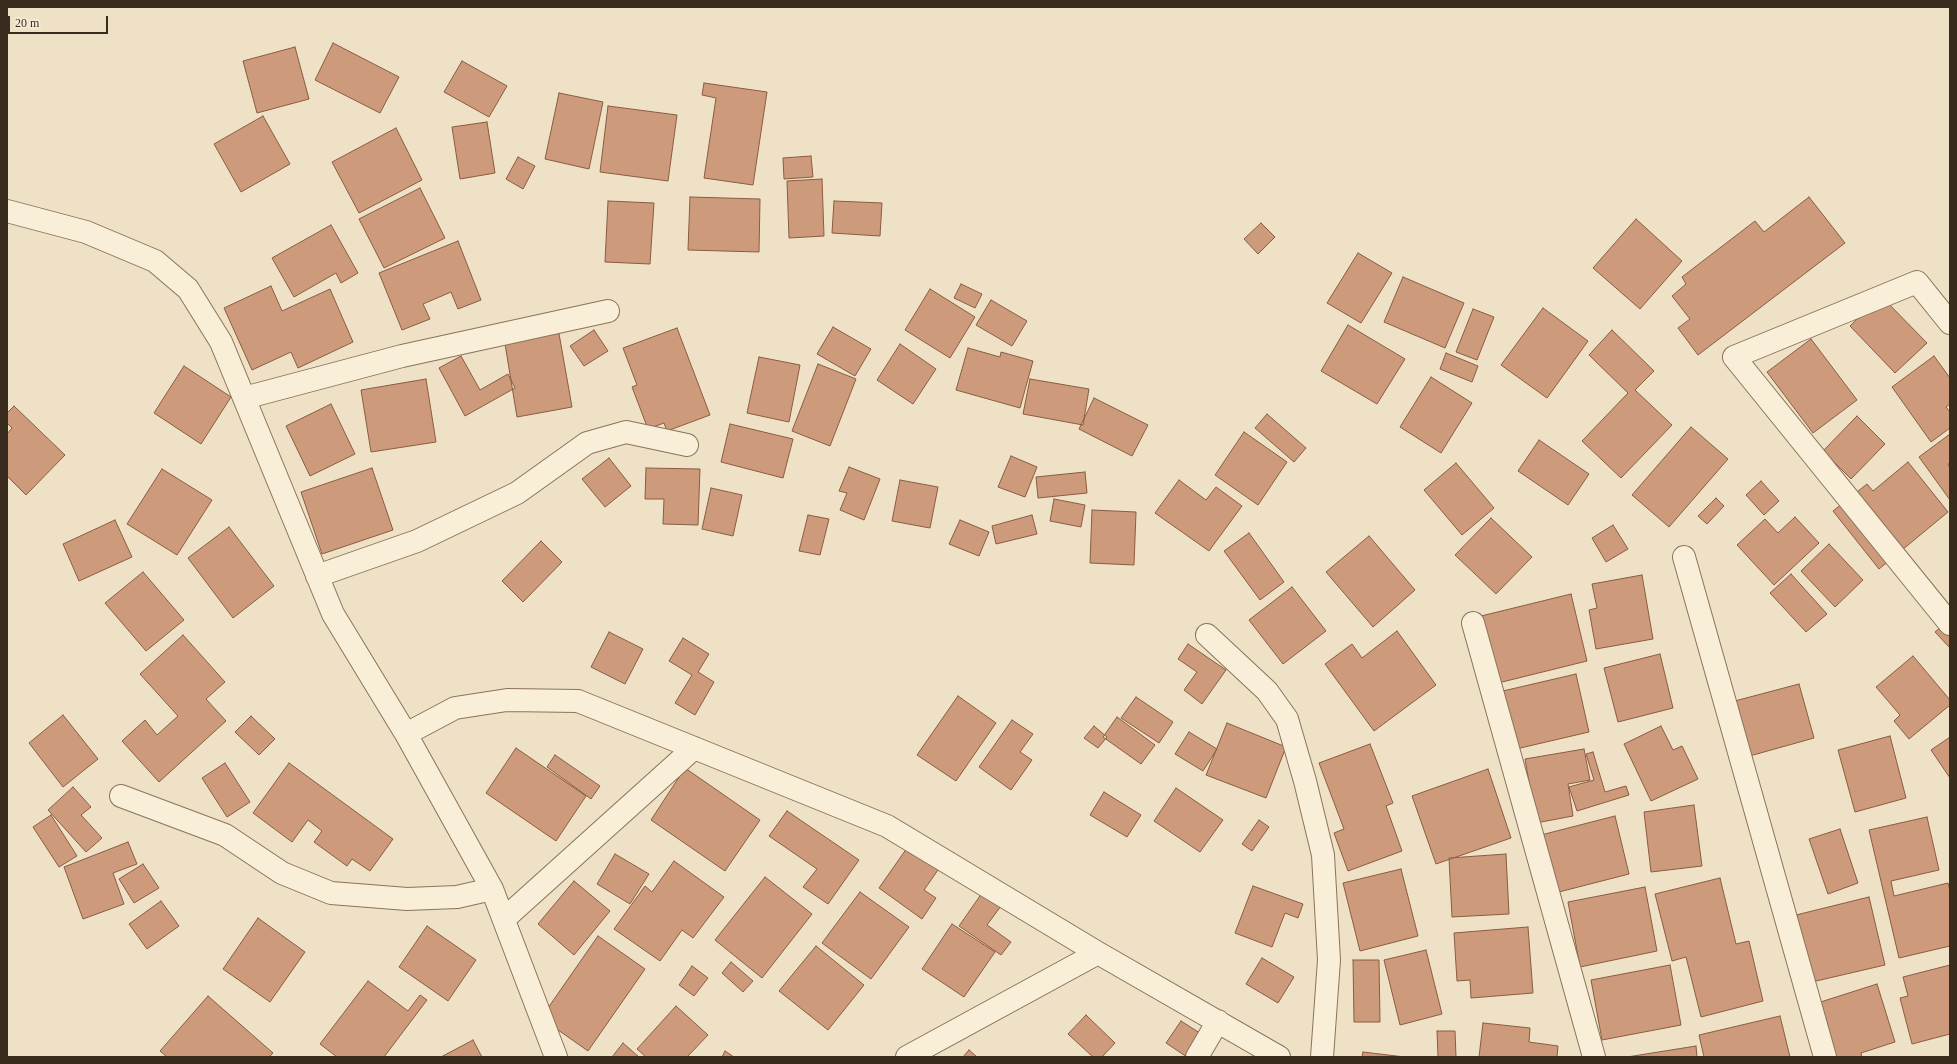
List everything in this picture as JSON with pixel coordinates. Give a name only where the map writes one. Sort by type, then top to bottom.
[{"type":"street","points":[[7,211],[86,232],[155,261],[188,288],[221,342],[333,614],[406,734],[492,889],[556,1057]]},
{"type":"street","points":[[1950,323],[1917,282],[1734,357],[1950,624]]},
{"type":"street","points":[[244,398],[402,356],[608,311]]},
{"type":"street","points":[[317,576],[417,541],[510,496],[586,443],[626,432],[687,445]]},
{"type":"street","points":[[1684,557],[1825,1057]]},
{"type":"street","points":[[1473,623],[1594,1057]]},
{"type":"street","points":[[1207,635],[1267,691],[1288,719],[1305,781],[1323,863],[1329,960],[1322,1057]]},
{"type":"street","points":[[406,734],[455,708],[507,700],[578,701],[887,826],[1098,953],[1279,1057]]},
{"type":"street","points":[[504,919],[694,748]]},
{"type":"street","points":[[121,796],[225,835],[282,873],[331,893],[407,899],[457,897],[492,889]]},
{"type":"street","points":[[908,1057],[1098,953]]},
{"type":"street","points":[[1198,1057],[1218,1021]]},
{"type":"building","points":[[333,43],[399,77],[380,113],[315,80]]},
{"type":"building","points":[[295,47],[309,99],[257,113],[243,61]]},
{"type":"building","points":[[462,61],[507,86],[489,117],[444,92]]},
{"type":"building","points":[[704,83],[767,92],[753,185],[704,178],[716,98],[702,95]]},
{"type":"building","points":[[559,93],[603,102],[589,169],[545,159]]},
{"type":"building","points":[[608,106],[677,115],[668,181],[600,172]]},
{"type":"building","points":[[263,116],[290,164],[241,192],[214,144]]},
{"type":"building","points":[[487,122],[495,173],[460,179],[452,127]]},
{"type":"building","points":[[396,128],[422,180],[359,213],[332,162]]},
{"type":"building","points":[[811,156],[813,177],[784,179],[783,158]]},
{"type":"building","points":[[518,157],[535,166],[523,189],[506,179]]},
{"type":"building","points":[[822,179],[824,236],[789,238],[787,181]]},
{"type":"building","points":[[420,188],[445,238],[384,268],[359,219]]},
{"type":"building","points":[[690,197],[760,199],[759,252],[688,250]]},
{"type":"building","points":[[1809,197],[1845,243],[1698,355],[1678,328],[1690,319],[1672,296],[1686,284],[1682,277],[1755,221],[1764,232]]},
{"type":"building","points":[[608,201],[654,203],[650,264],[605,262]]},
{"type":"building","points":[[834,201],[882,203],[880,236],[832,233]]},
{"type":"building","points":[[1636,219],[1682,261],[1640,309],[1593,268]]},
{"type":"building","points":[[1261,223],[1275,237],[1258,254],[1244,239]]},
{"type":"building","points":[[331,225],[358,273],[341,283],[336,273],[294,297],[272,258]]},
{"type":"building","points":[[458,241],[481,300],[458,309],[451,292],[423,304],[430,319],[402,330],[379,273]]},
{"type":"building","points":[[1358,253],[1392,273],[1361,323],[1327,303]]},
{"type":"building","points":[[1403,277],[1464,303],[1445,348],[1384,322]]},
{"type":"building","points":[[961,284],[982,294],[975,308],[954,298]]},
{"type":"building","points":[[271,286],[282,311],[330,289],[353,342],[298,368],[291,352],[252,370],[224,308]]},
{"type":"building","points":[[930,289],[975,317],[950,358],[905,330]]},
{"type":"building","points":[[1881,296],[1927,343],[1895,373],[1850,326]]},
{"type":"building","points":[[991,300],[1027,321],[1012,346],[976,325]]},
{"type":"building","points":[[1543,308],[1588,341],[1547,398],[1501,365]]},
{"type":"building","points":[[1473,309],[1494,317],[1477,360],[1456,352]]},
{"type":"building","points":[[1348,325],[1405,359],[1377,404],[1321,371]]},
{"type":"building","points":[[833,327],[871,349],[855,376],[817,354]]},
{"type":"building","points":[[558,328],[572,407],[517,417],[504,338]]},
{"type":"building","points":[[677,328],[710,415],[667,431],[664,423],[648,429],[632,387],[637,385],[623,348]]},
{"type":"building","points":[[594,330],[608,351],[584,366],[570,346]]},
{"type":"building","points":[[1612,330],[1654,371],[1635,390],[1672,425],[1621,478],[1582,441],[1628,393],[1589,355]]},
{"type":"building","points":[[1811,339],[1857,400],[1813,433],[1767,372]]},
{"type":"building","points":[[900,344],[936,369],[913,404],[877,380]]},
{"type":"building","points":[[968,348],[1000,357],[1001,352],[1033,361],[1020,408],[956,390]]},
{"type":"building","points":[[1446,353],[1478,366],[1472,382],[1440,369]]},
{"type":"building","points":[[461,356],[480,390],[508,374],[515,388],[465,416],[439,368]]},
{"type":"building","points":[[1934,356],[1950,378],[1950,404],[1946,407],[1950,412],[1950,428],[1931,442],[1892,387]]},
{"type":"building","points":[[759,357],[800,365],[789,422],[747,413]]},
{"type":"building","points":[[818,364],[856,379],[830,446],[792,431]]},
{"type":"building","points":[[184,366],[231,397],[201,444],[154,413]]},
{"type":"building","points":[[1431,377],[1472,403],[1441,453],[1400,427]]},
{"type":"building","points":[[426,379],[436,442],[371,452],[361,390]]},
{"type":"building","points":[[1030,379],[1089,389],[1083,425],[1023,414]]},
{"type":"building","points":[[1094,398],[1148,425],[1132,456],[1079,429]]},
{"type":"building","points":[[331,404],[355,454],[310,476],[286,426]]},
{"type":"building","points":[[14,406],[65,455],[26,495],[7,476],[7,434],[12,428],[7,423],[7,413]]},
{"type":"building","points":[[1267,414],[1306,448],[1294,462],[1255,428]]},
{"type":"building","points":[[1857,416],[1885,444],[1851,479],[1823,451]]},
{"type":"building","points":[[730,424],[793,439],[783,478],[721,462]]},
{"type":"building","points":[[1691,427],[1728,459],[1669,527],[1632,495]]},
{"type":"building","points":[[1244,432],[1287,462],[1258,505],[1215,475]]},
{"type":"building","points":[[1950,434],[1950,463],[1948,464],[1950,468],[1950,500],[1919,457]]},
{"type":"building","points":[[1539,440],[1589,474],[1568,505],[1518,471]]},
{"type":"building","points":[[1011,456],[1037,467],[1025,497],[998,487]]},
{"type":"building","points":[[609,458],[631,486],[605,507],[582,479]]},
{"type":"building","points":[[1908,462],[1948,512],[1879,569],[1833,511],[1867,484],[1873,491]]},
{"type":"building","points":[[1456,463],[1494,508],[1462,535],[1424,490]]},
{"type":"building","points":[[849,467],[880,479],[864,520],[840,510],[847,493],[839,491]]},
{"type":"building","points":[[372,468],[393,530],[322,554],[301,492]]},
{"type":"building","points":[[646,468],[700,469],[698,525],[663,524],[664,499],[645,499]]},
{"type":"building","points":[[162,469],[212,500],[177,555],[127,524]]},
{"type":"building","points":[[1085,472],[1087,493],[1038,498],[1036,477]]},
{"type":"building","points":[[900,480],[938,487],[930,528],[892,521]]},
{"type":"building","points":[[1179,480],[1206,500],[1216,487],[1242,506],[1209,551],[1155,513]]},
{"type":"building","points":[[1761,481],[1779,501],[1764,515],[1746,495]]},
{"type":"building","points":[[711,488],[742,495],[733,536],[702,529]]},
{"type":"building","points":[[1716,498],[1724,506],[1707,524],[1698,516]]},
{"type":"building","points":[[1054,499],[1085,505],[1081,527],[1050,521]]},
{"type":"building","points":[[1092,510],[1136,512],[1134,565],[1090,563]]},
{"type":"building","points":[[808,515],[829,519],[820,555],[799,551]]},
{"type":"building","points":[[1032,515],[1037,534],[996,544],[992,526]]},
{"type":"building","points":[[1795,517],[1819,543],[1774,585],[1737,545],[1765,519],[1778,533]]},
{"type":"building","points":[[1491,518],[1532,557],[1496,594],[1455,555]]},
{"type":"building","points":[[115,520],[132,557],[79,581],[63,544]]},
{"type":"building","points":[[960,520],[989,532],[979,556],[949,544]]},
{"type":"building","points":[[1613,525],[1628,549],[1606,562],[1592,538]]},
{"type":"building","points":[[229,527],[274,586],[233,618],[188,558]]},
{"type":"building","points":[[1249,533],[1284,582],[1260,600],[1224,551]]},
{"type":"building","points":[[1369,536],[1415,590],[1373,627],[1326,572]]},
{"type":"building","points":[[541,541],[562,562],[523,602],[502,581]]},
{"type":"building","points":[[1829,544],[1863,580],[1835,607],[1801,571]]},
{"type":"building","points":[[143,572],[184,620],[146,651],[105,603]]},
{"type":"building","points":[[1791,574],[1827,614],[1806,632],[1770,593]]},
{"type":"building","points":[[1642,575],[1653,639],[1596,649],[1589,610],[1597,608],[1592,584]]},
{"type":"building","points":[[1292,587],[1326,631],[1283,664],[1249,620]]},
{"type":"building","points":[[1571,594],[1587,661],[1494,684],[1477,617]]},
{"type":"building","points":[[1950,619],[1950,648],[1935,632]]},
{"type":"building","points":[[1397,631],[1436,685],[1374,731],[1325,664],[1352,644],[1362,658]]},
{"type":"building","points":[[609,632],[643,649],[625,684],[591,667]]},
{"type":"building","points":[[183,635],[225,682],[206,699],[226,721],[159,782],[122,741],[145,720],[157,735],[178,716],[140,674]]},
{"type":"building","points":[[683,638],[709,654],[698,672],[714,682],[695,715],[675,703],[692,675],[669,661]]},
{"type":"building","points":[[1188,644],[1226,670],[1202,704],[1184,690],[1197,672],[1178,659]]},
{"type":"building","points":[[1660,654],[1673,708],[1618,722],[1604,668]]},
{"type":"building","points":[[1913,656],[1950,700],[1950,705],[1909,739],[1894,721],[1900,715],[1876,687]]},
{"type":"building","points":[[1576,674],[1589,732],[1516,749],[1503,691]]},
{"type":"building","points":[[1799,684],[1814,738],[1746,757],[1731,702]]},
{"type":"building","points":[[958,696],[996,723],[956,781],[917,755]]},
{"type":"building","points":[[1136,697],[1173,722],[1159,743],[1121,718]]},
{"type":"building","points":[[63,715],[98,759],[63,787],[29,743]]},
{"type":"building","points":[[251,716],[275,739],[259,755],[235,732]]},
{"type":"building","points":[[1117,717],[1155,745],[1141,764],[1103,737]]},
{"type":"building","points":[[1012,720],[1033,734],[1020,752],[1032,760],[1011,790],[979,767]]},
{"type":"building","points":[[1227,723],[1286,747],[1266,798],[1206,775]]},
{"type":"building","points":[[1094,726],[1107,737],[1098,748],[1084,738]]},
{"type":"building","points":[[1661,726],[1673,750],[1682,746],[1698,779],[1651,801],[1624,744]]},
{"type":"building","points":[[1189,732],[1217,749],[1203,771],[1175,754]]},
{"type":"building","points":[[1890,736],[1906,798],[1855,812],[1838,750]]},
{"type":"building","points":[[1950,737],[1950,778],[1931,750]]},
{"type":"building","points":[[1370,744],[1393,803],[1386,806],[1402,851],[1348,871],[1334,833],[1344,829],[1319,763]]},
{"type":"building","points":[[516,748],[586,796],[556,841],[486,793]]},
{"type":"building","points":[[1584,749],[1590,780],[1568,784],[1573,816],[1536,823],[1525,759]]},
{"type":"building","points":[[1593,752],[1605,792],[1626,786],[1629,795],[1577,811],[1569,787],[1594,780],[1586,754]]},
{"type":"building","points":[[555,755],[600,786],[591,799],[547,767]]},
{"type":"building","points":[[225,763],[250,802],[227,817],[202,778]]},
{"type":"building","points":[[289,763],[393,839],[370,871],[352,859],[347,866],[314,842],[322,831],[308,820],[292,842],[253,813]]},
{"type":"building","points":[[685,768],[760,820],[725,871],[651,820]]},
{"type":"building","points":[[1488,769],[1511,838],[1436,864],[1412,796]]},
{"type":"building","points":[[73,787],[91,807],[81,815],[102,838],[86,852],[48,810]]},
{"type":"building","points":[[1176,788],[1223,820],[1200,852],[1154,821]]},
{"type":"building","points":[[1104,792],[1141,815],[1127,837],[1090,815]]},
{"type":"building","points":[[1694,805],[1702,866],[1651,872],[1644,812]]},
{"type":"building","points":[[787,811],[859,860],[828,904],[803,887],[817,869],[769,836]]},
{"type":"building","points":[[51,815],[77,856],[59,867],[33,827]]},
{"type":"building","points":[[1615,816],[1629,874],[1555,893],[1541,835]]},
{"type":"building","points":[[1927,817],[1939,870],[1891,881],[1894,896],[1948,883],[1950,890],[1950,946],[1899,958],[1869,830]]},
{"type":"building","points":[[1259,820],[1269,827],[1252,851],[1242,844]]},
{"type":"building","points":[[1840,829],[1858,883],[1828,894],[1809,839]]},
{"type":"building","points":[[128,842],[137,864],[113,873],[124,904],[83,919],[64,867]]},
{"type":"building","points":[[907,848],[938,870],[924,890],[936,898],[922,919],[879,888]]},
{"type":"building","points":[[615,854],[649,874],[630,904],[597,884]]},
{"type":"building","points":[[1506,854],[1509,914],[1452,917],[1449,858]]},
{"type":"building","points":[[674,861],[724,897],[693,938],[682,930],[660,961],[614,929],[645,886],[652,892]]},
{"type":"building","points":[[143,864],[159,888],[134,903],[119,879]]},
{"type":"building","points":[[1401,869],[1418,936],[1360,951],[1343,883]]},
{"type":"building","points":[[765,877],[812,914],[762,978],[715,940]]},
{"type":"building","points":[[1720,878],[1736,944],[1749,941],[1763,1001],[1701,1017],[1686,957],[1672,961],[1655,894]]},
{"type":"building","points":[[574,881],[610,911],[574,955],[538,924]]},
{"type":"building","points":[[1253,886],[1303,904],[1298,918],[1285,913],[1272,947],[1235,933]]},
{"type":"building","points":[[1645,887],[1657,951],[1580,967],[1568,902]]},
{"type":"building","points":[[860,892],[909,927],[871,979],[822,943]]},
{"type":"building","points":[[982,893],[1001,906],[987,925],[1011,942],[1001,955],[959,926]]},
{"type":"building","points":[[1869,897],[1885,965],[1799,985],[1796,915]]},
{"type":"building","points":[[161,901],[179,926],[147,949],[129,924]]},
{"type":"building","points":[[258,918],[305,952],[270,1002],[223,969]]},
{"type":"building","points":[[952,924],[995,952],[964,997],[922,969]]},
{"type":"building","points":[[427,926],[476,960],[448,1001],[399,967]]},
{"type":"building","points":[[1528,927],[1533,993],[1471,998],[1470,980],[1457,981],[1454,933]]},
{"type":"building","points":[[598,936],[645,969],[588,1051],[541,1018]]},
{"type":"building","points":[[816,946],[864,985],[828,1030],[779,991]]},
{"type":"building","points":[[1426,950],[1442,1014],[1400,1025],[1384,960]]},
{"type":"building","points":[[1262,958],[1294,977],[1278,1003],[1246,984]]},
{"type":"building","points":[[1353,960],[1379,960],[1380,1022],[1354,1022]]},
{"type":"building","points":[[731,962],[753,981],[743,992],[722,973]]},
{"type":"building","points":[[1670,965],[1681,1025],[1602,1040],[1591,980]]},
{"type":"building","points":[[1950,965],[1950,1034],[1912,1044],[1900,998],[1908,996],[1903,977]]},
{"type":"building","points":[[692,966],[708,978],[694,996],[679,985]]},
{"type":"building","points":[[368,981],[408,1011],[420,995],[427,1000],[384,1057],[337,1057],[320,1044]]},
{"type":"building","points":[[1877,984],[1895,1042],[1861,1053],[1862,1057],[1825,1057],[1808,1006]]},
{"type":"building","points":[[208,996],[273,1053],[269,1057],[167,1057],[160,1051]]},
{"type":"building","points":[[676,1006],[708,1035],[687,1057],[646,1057],[637,1049]]},
{"type":"building","points":[[1086,1015],[1115,1043],[1102,1057],[1093,1057],[1068,1034]]},
{"type":"building","points":[[1780,1016],[1790,1057],[1704,1057],[1699,1035]]},
{"type":"building","points":[[1181,1021],[1203,1035],[1187,1057],[1166,1043]]},
{"type":"building","points":[[1483,1023],[1530,1028],[1529,1042],[1558,1046],[1557,1057],[1479,1057]]},
{"type":"building","points":[[1437,1031],[1455,1031],[1456,1057],[1438,1057]]},
{"type":"building","points":[[473,1040],[482,1057],[441,1057]]},
{"type":"building","points":[[623,1043],[639,1057],[612,1057]]},
{"type":"building","points":[[1696,1046],[1697,1057],[1627,1057]]},
{"type":"building","points":[[969,1050],[977,1057],[963,1057]]},
{"type":"building","points":[[725,1051],[734,1057],[722,1057]]},
{"type":"building","points":[[1363,1052],[1405,1057],[1362,1057]]}]
